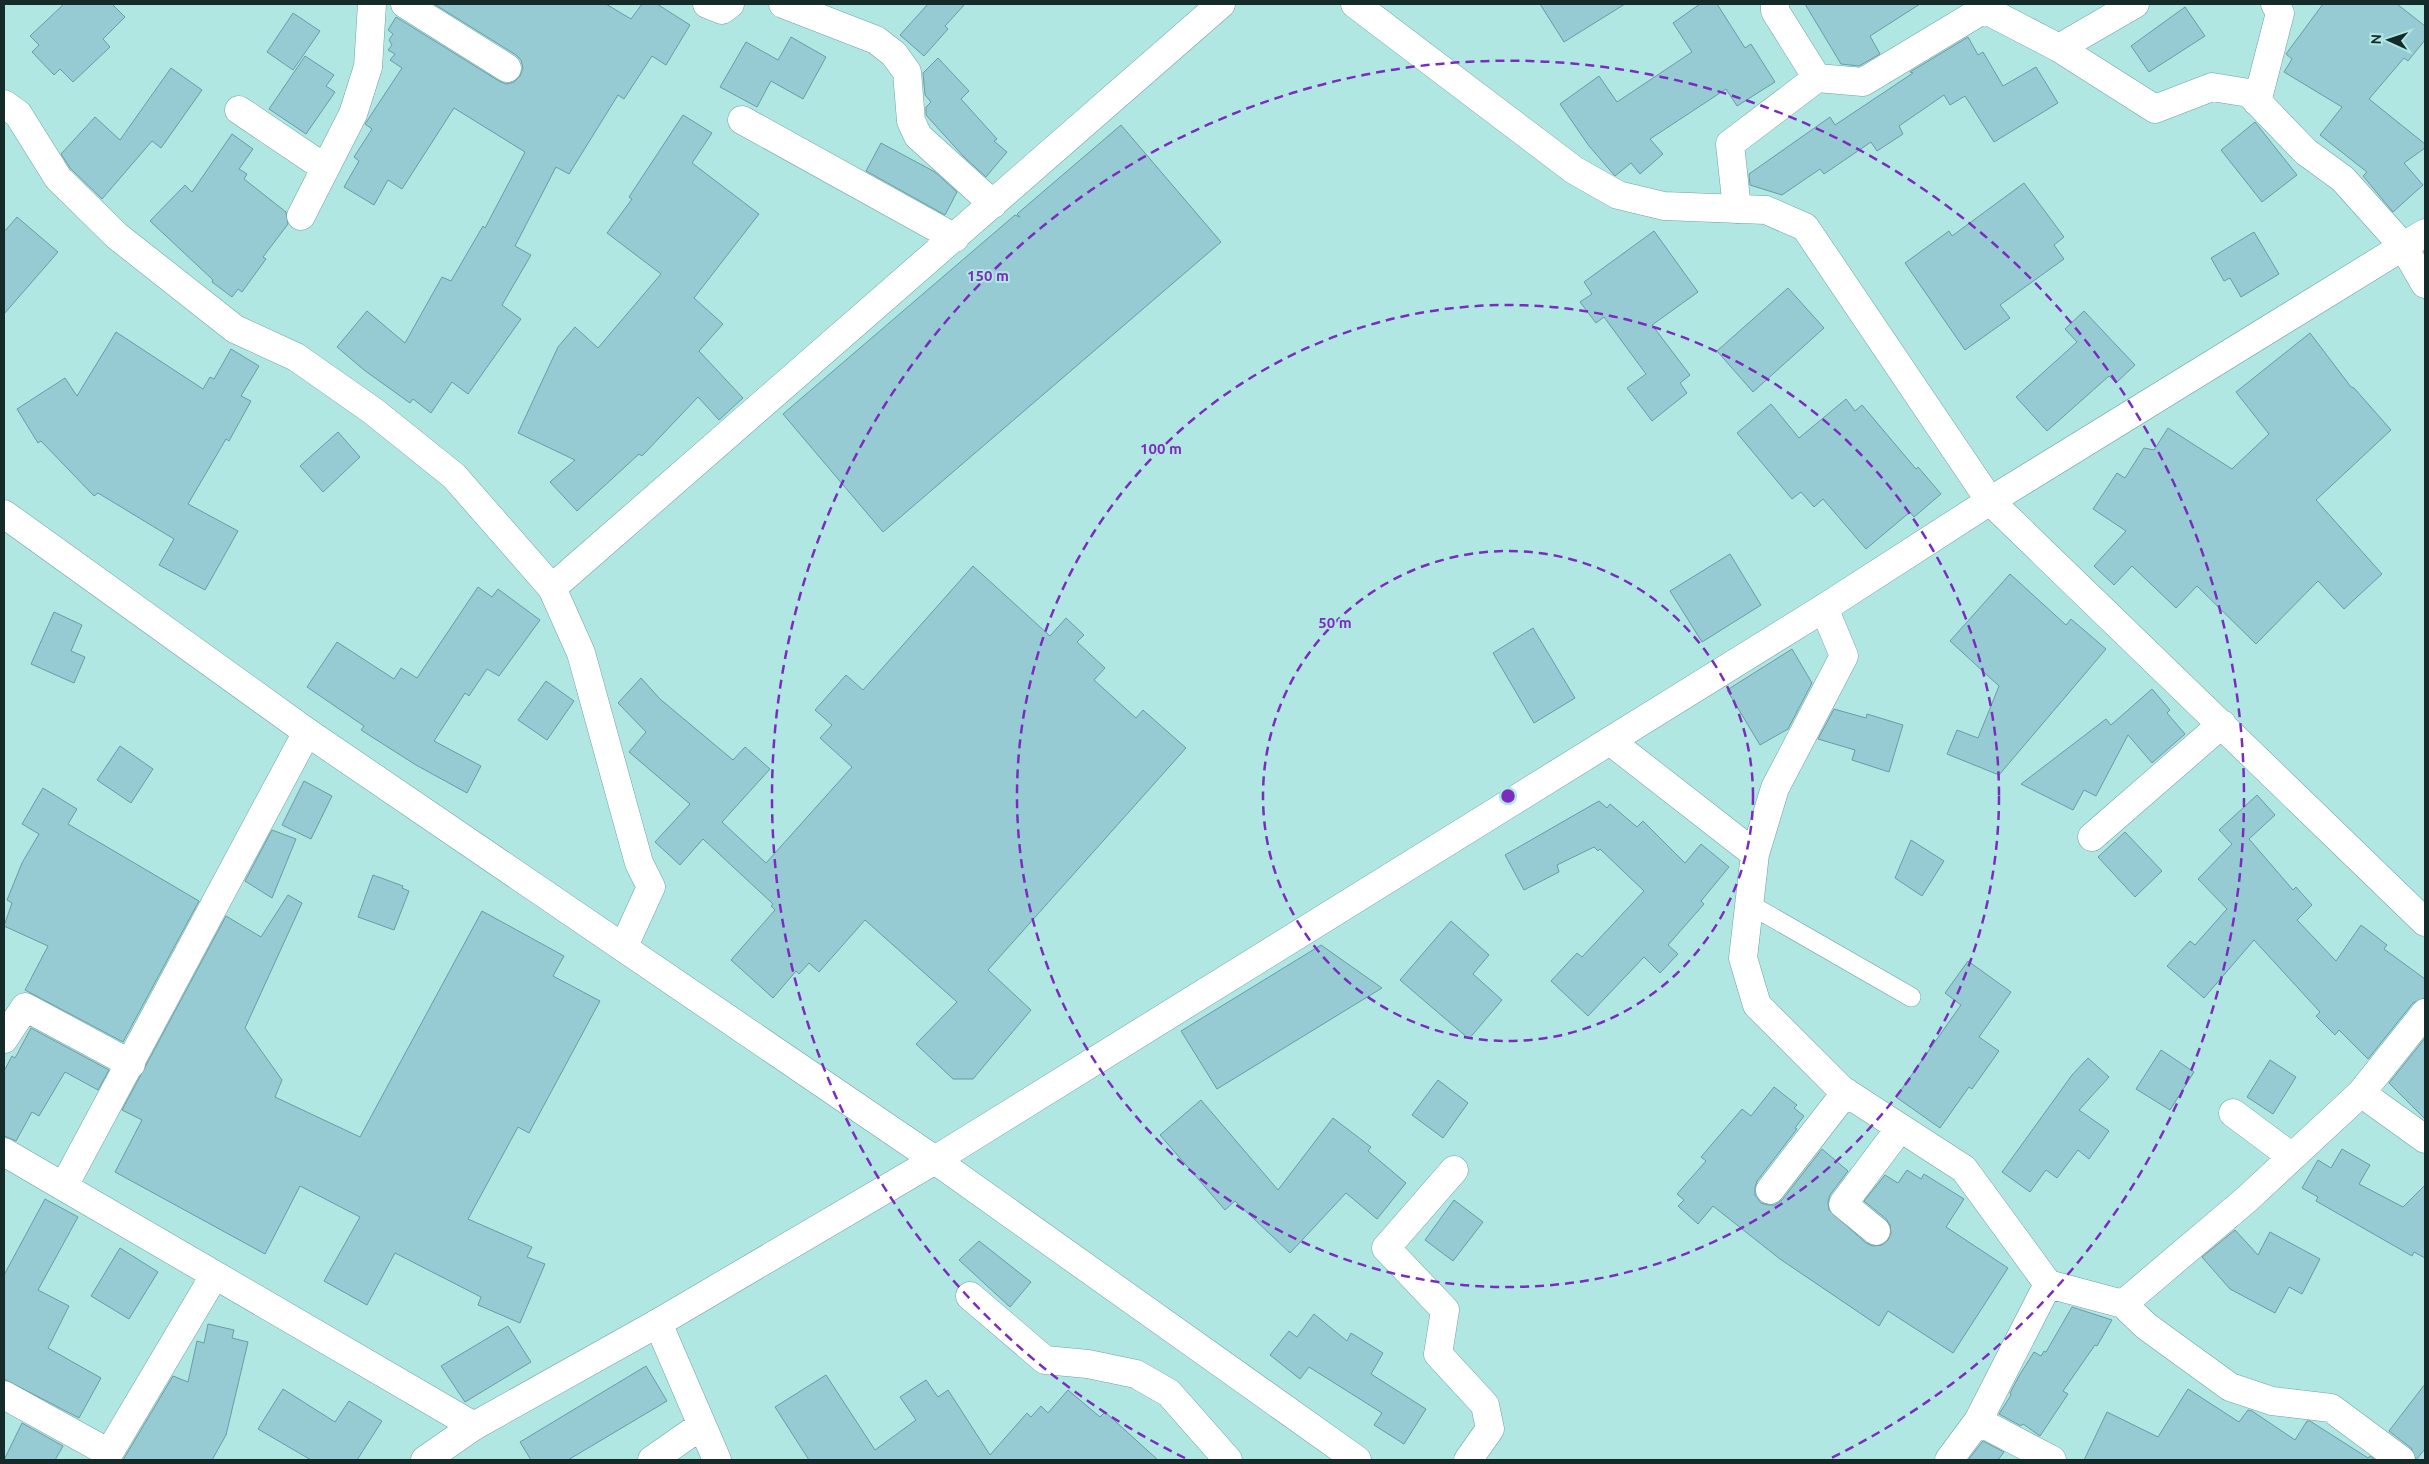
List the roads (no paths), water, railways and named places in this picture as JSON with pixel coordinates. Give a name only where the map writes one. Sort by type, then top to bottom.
[{"type":"street","points":[[301,216],[353,114],[368,67],[372,4]]},
{"type":"street","points":[[405,4],[507,68]]},
{"type":"street","points":[[707,4],[722,10],[730,4]]},
{"type":"street","points":[[783,4],[876,40],[894,54],[907,72],[911,121],[918,136],[993,204]]},
{"type":"street","points":[[552,588],[1221,4]]},
{"type":"street","points":[[1354,4],[1574,170],[1618,195],[1664,206],[1766,210],[1805,227],[1990,501],[2425,922]]},
{"type":"street","points":[[1775,4],[1775,11],[1817,78]]},
{"type":"street","points":[[2059,48],[2135,4]]},
{"type":"street","points":[[2258,102],[2280,13],[2275,4]]},
{"type":"street","points":[[1737,209],[1730,144],[1817,78],[1863,82],[1982,6],[2059,48],[2155,109],[2212,86],[2249,93],[2306,152],[2343,179],[2414,240],[2425,284]]},
{"type":"street","points":[[4,104],[18,114],[58,178],[118,236],[235,329],[296,357],[373,411],[454,476],[552,588],[581,654],[639,863],[651,887],[624,946]]},
{"type":"street","points":[[239,110],[325,168]]},
{"type":"street","points":[[742,120],[955,238]]},
{"type":"street","points":[[425,1460],[474,1426],[658,1322],[935,1160],[1824,608],[1990,501],[2414,240]]},
{"type":"street","points":[[4,514],[307,732],[624,946],[935,1160],[1357,1460]]},
{"type":"street","points":[[1824,608],[1844,656],[1775,788],[1755,854],[1743,958],[1757,1005],[1846,1092],[1964,1170],[2048,1284],[2123,1304],[2146,1326],[2230,1386],[2272,1401],[2331,1408],[2401,1460]]},
{"type":"street","points":[[2092,837],[2222,724]]},
{"type":"street","points":[[64,1186],[307,732]]},
{"type":"street","points":[[1610,740],[1755,854]]},
{"type":"street","points":[[4,1039],[25,1007],[131,1064]]},
{"type":"street","points":[[2123,1304],[2247,1199],[2361,1093],[2425,1013]]},
{"type":"street","points":[[1770,1190],[1846,1092]]},
{"type":"street","points":[[2361,1093],[2425,1139]]},
{"type":"street","points":[[2233,1113],[2292,1157]]},
{"type":"street","points":[[1876,1231],[1843,1204],[1900,1128]]},
{"type":"street","points":[[4,1152],[474,1426]]},
{"type":"street","points":[[1454,1170],[1386,1248],[1445,1310],[1438,1354],[1485,1405],[1490,1429],[1468,1460]]},
{"type":"street","points":[[4,1395],[109,1453],[214,1276]]},
{"type":"street","points":[[1949,1460],[1978,1421],[2048,1284]]},
{"type":"street","points":[[970,1296],[1045,1360],[1088,1364],[1136,1374],[1169,1393],[1228,1460]]},
{"type":"street","points":[[658,1322],[717,1460]]},
{"type":"street","points":[[1978,1421],[2052,1460]]},
{"type":"street","points":[[652,1460],[702,1425]]},
{"type":"lane","points":[[1749,904],[1911,997]]}]
